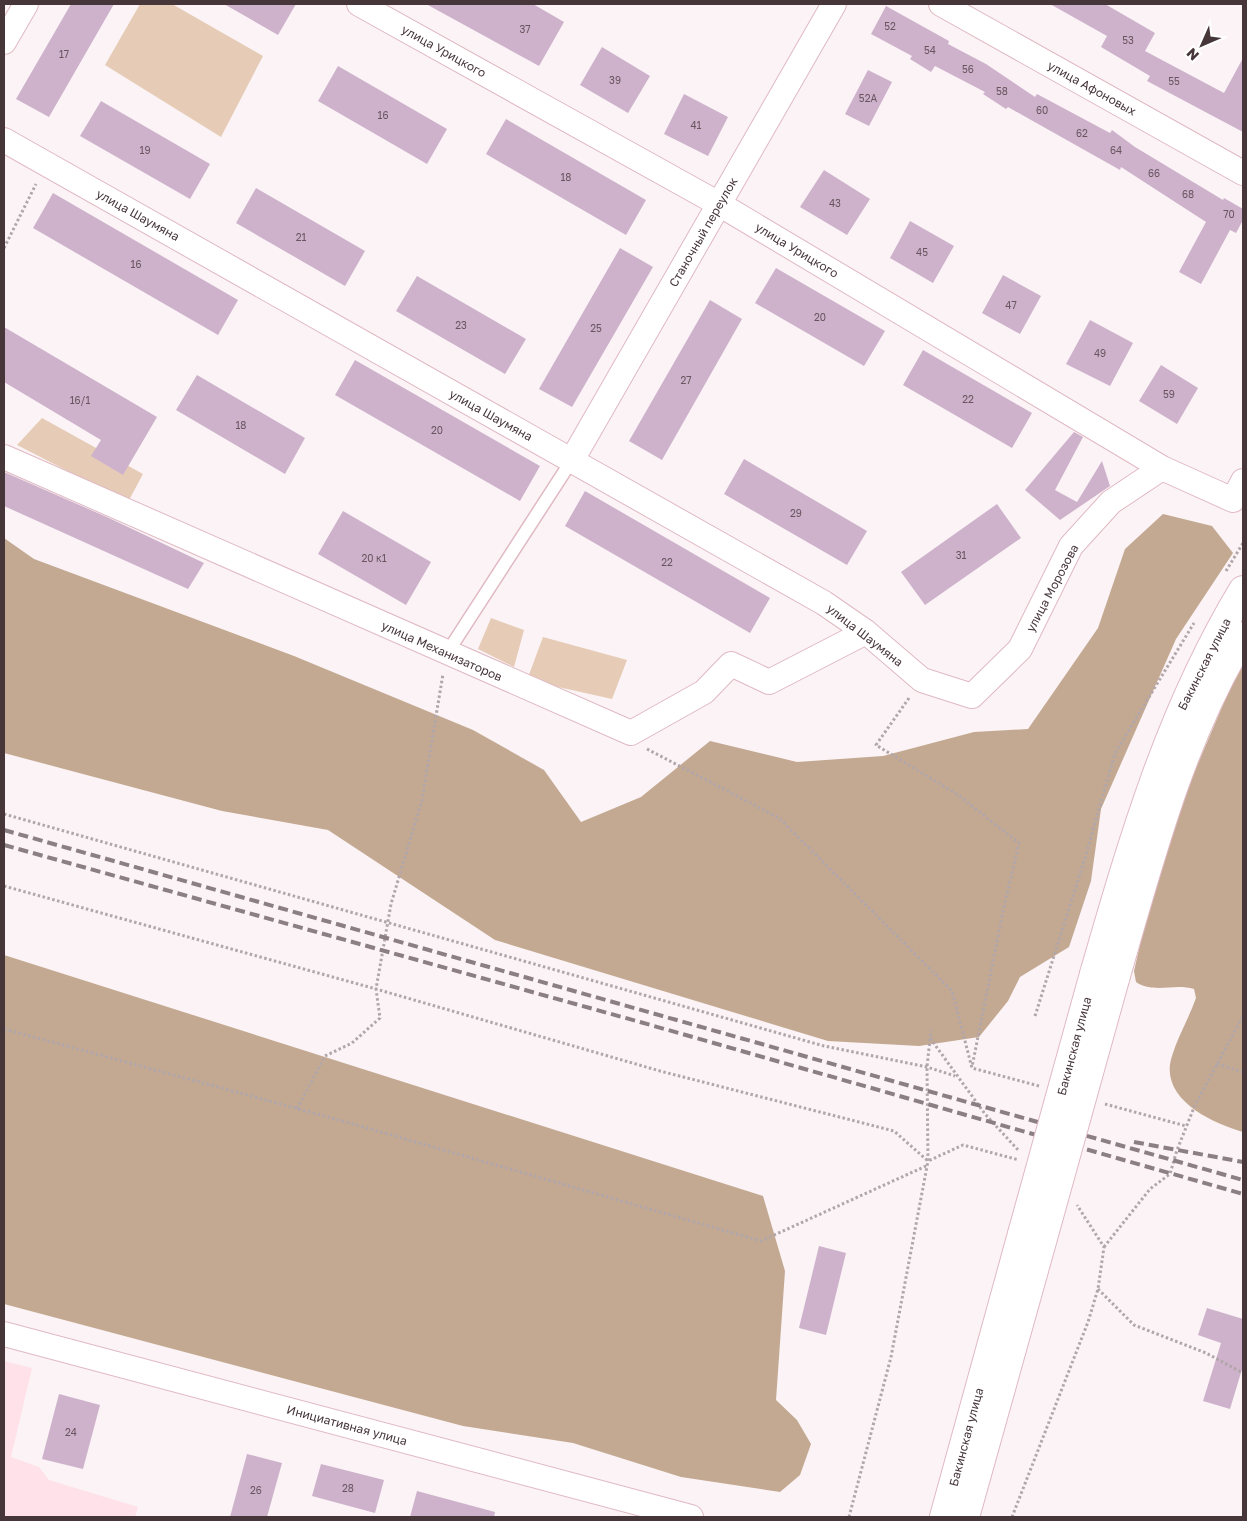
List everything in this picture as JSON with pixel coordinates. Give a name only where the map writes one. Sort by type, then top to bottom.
[{"type":"main road","name":"Бакинская улица","points":[[944,1517],[1032,1236],[1104,976],[1126,861],[1177,717],[1222,626],[1233,583]]},
{"type":"main road","name":"Бакинская улица","points":[[1104,976],[1148,866],[1173,789],[1194,735],[1243,636]]},
{"type":"main road","name":"Бакинская улица","points":[[966,1517],[1032,1236]]},
{"type":"street","points":[[4,42],[26,4]]},
{"type":"street","name":"улица Урицкого","points":[[359,4],[719,204],[1162,468],[1238,490]]},
{"type":"street","name":"Станочный переулок","points":[[572,460],[834,4]]},
{"type":"street","name":"улица Афоновых","points":[[941,4],[1243,173]]},
{"type":"street","name":"улица Шаумяна","points":[[4,140],[824,602],[866,632],[922,680],[972,696]]},
{"type":"street","name":"улица Механизаторов","points":[[4,456],[631,733],[704,692],[730,664],[769,682],[866,632]]},
{"type":"street","name":"улица Морозова","points":[[972,696],[1020,649],[1071,546],[1111,502],[1162,468]]},
{"type":"street","name":"Инициативная улица","points":[[4,1334],[691,1517]]},
{"type":"lane","points":[[447,653],[572,460]]},
{"type":"path","points":[[4,248],[36,182]]},
{"type":"path","points":[[1233,583],[1243,543]]},
{"type":"path","points":[[1035,1016],[1085,858],[1115,753],[1197,619]]},
{"type":"path","points":[[297,1108],[325,1056],[352,1043],[380,1018],[376,989],[391,904],[422,800],[447,653]]},
{"type":"path","points":[[922,680],[876,745],[958,795],[1019,843],[1003,911],[972,1068]]},
{"type":"path","points":[[644,747],[779,818],[952,991],[972,1068]]},
{"type":"path","points":[[4,814],[388,921],[824,1046],[926,1067],[955,1076]]},
{"type":"path","points":[[4,886],[376,989],[660,1071],[894,1130],[928,1161]]},
{"type":"path","points":[[1012,1517],[1088,1322],[1098,1289],[1104,1247],[1150,1189],[1170,1174],[1186,1126],[1243,1016]]},
{"type":"path","points":[[1237,1027],[1243,1024]]},
{"type":"path","points":[[4,1029],[297,1108],[762,1241],[926,1166]]},
{"type":"path","points":[[848,1517],[891,1357],[928,1161],[926,1067],[931,1030]]},
{"type":"path","points":[[930,1038],[955,1076],[993,1124],[1022,1153]]},
{"type":"path","points":[[1217,1064],[1243,1072]]},
{"type":"path","points":[[972,1068],[1047,1088]]},
{"type":"path","points":[[1102,1103],[1186,1126]]},
{"type":"path","points":[[928,1161],[963,1145],[1026,1162]]},
{"type":"path","points":[[1071,1198],[1091,1224],[1104,1247]]},
{"type":"path","points":[[1098,1289],[1134,1325],[1206,1353],[1243,1372]]},
{"type":"shaded area","points":[[140,4],[172,4],[263,56],[221,137],[105,65]]},
{"type":"shaded area","points":[[42,418],[143,474],[128,502],[17,445]]},
{"type":"shaded area","points":[[1163,514],[1212,526],[1233,553],[1176,639],[1101,809],[1091,881],[1069,947],[1020,977],[1008,1001],[979,1037],[919,1046],[828,1041],[495,940],[328,830],[222,811],[4,753],[4,538],[34,559],[294,656],[473,730],[544,770],[581,822],[641,797],[710,741],[797,762],[883,756],[974,732],[1028,729],[1098,628],[1125,549]]},
{"type":"shaded area","points":[[491,618],[524,630],[514,667],[478,649]]},
{"type":"shaded area","points":[[543,637],[627,660],[612,699],[527,680]]},
{"type":"shaded area","points":[[1243,664],[1243,1132],[1203,1115],[1180,1096],[1173,1084],[1170,1071],[1172,1056],[1196,998],[1194,989],[1187,987],[1157,988],[1143,986],[1136,982],[1134,971],[1158,866],[1179,808],[1231,686]]},
{"type":"shaded area","points":[[4,955],[763,1196],[785,1271],[776,1400],[797,1420],[811,1444],[800,1475],[780,1492],[681,1477],[573,1443],[463,1426],[4,1304]]},
{"type":"shaded area","points":[[4,1361],[32,1368],[11,1457],[39,1467],[49,1480],[138,1507],[135,1517],[4,1517]]},
{"type":"building","points":[[71,4],[114,4],[49,117],[16,99]]},
{"type":"building","points":[[224,4],[296,4],[278,35]]},
{"type":"building","points":[[426,4],[533,4],[564,22],[539,66]]},
{"type":"building","points":[[1050,4],[1105,4],[1155,33],[1145,51],[1224,93],[1243,58],[1243,132],[1147,81],[1150,76],[1101,47],[1107,36]]},
{"type":"building","points":[[886,6],[949,41],[948,44],[986,64],[1035,97],[1037,94],[1110,133],[1112,130],[1135,147],[1223,200],[1224,198],[1243,209],[1243,220],[1236,233],[1230,230],[1201,284],[1179,272],[1206,222],[1121,167],[1120,170],[1008,107],[1006,109],[983,94],[985,92],[935,66],[931,72],[910,59],[912,56],[871,34]]},
{"type":"building","points":[[602,47],[650,76],[628,113],[580,85]]},
{"type":"building","points":[[338,66],[447,129],[427,164],[318,101]]},
{"type":"building","points":[[868,70],[892,82],[869,126],[845,114]]},
{"type":"building","points":[[684,94],[728,117],[708,156],[664,134]]},
{"type":"building","points":[[101,101],[210,164],[190,199],[80,136]]},
{"type":"building","points":[[506,119],[646,200],[626,235],[486,154]]},
{"type":"building","points":[[824,170],[870,199],[847,235],[800,207]]},
{"type":"building","points":[[256,188],[365,251],[345,286],[236,223]]},
{"type":"building","points":[[53,193],[238,300],[218,335],[33,228]]},
{"type":"building","points":[[910,221],[954,246],[933,283],[890,258]]},
{"type":"building","points":[[620,248],[653,267],[572,407],[539,389]]},
{"type":"building","points":[[776,268],[885,331],[864,366],[755,303]]},
{"type":"building","points":[[1003,275],[1041,296],[1020,334],[982,313]]},
{"type":"building","points":[[417,276],[526,339],[505,374],[396,311]]},
{"type":"building","points":[[710,300],[742,319],[662,460],[629,441]]},
{"type":"building","points":[[1090,320],[1133,343],[1110,386],[1066,364]]},
{"type":"building","points":[[4,327],[157,417],[123,475],[91,456],[101,440],[4,382]]},
{"type":"building","points":[[923,350],[1032,413],[1012,448],[903,385]]},
{"type":"building","points":[[355,360],[540,466],[520,501],[335,395]]},
{"type":"building","points":[[1161,365],[1198,388],[1177,424],[1139,401]]},
{"type":"building","points":[[197,375],[305,438],[285,474],[176,410]]},
{"type":"building","points":[[1074,432],[1083,437],[1055,490],[1077,502],[1102,461],[1110,486],[1060,520],[1025,490]]},
{"type":"building","points":[[744,459],[867,531],[847,565],[724,494]]},
{"type":"building","points":[[4,472],[109,518],[204,563],[188,589],[4,506]]},
{"type":"building","points":[[585,491],[770,598],[750,633],[565,526]]},
{"type":"building","points":[[997,504],[1021,538],[925,605],[901,572]]},
{"type":"building","points":[[343,511],[431,562],[406,605],[318,554]]},
{"type":"building","points":[[819,1246],[846,1253],[826,1335],[799,1328]]},
{"type":"building","points":[[1207,1308],[1243,1319],[1243,1366],[1230,1409],[1203,1401],[1221,1343],[1198,1335]]},
{"type":"building","points":[[59,1394],[100,1405],[83,1469],[42,1459]]},
{"type":"building","points":[[247,1454],[282,1463],[267,1517],[230,1517]]},
{"type":"building","points":[[321,1464],[384,1480],[375,1513],[312,1496]]},
{"type":"building","points":[[417,1491],[495,1512],[494,1517],[410,1517]]},
{"type":"railway","points":[[4,830],[1243,1180]]},
{"type":"railway","points":[[4,845],[640,1022],[1243,1194]]},
{"type":"railway","points":[[1134,1142],[1243,1162]]}]
